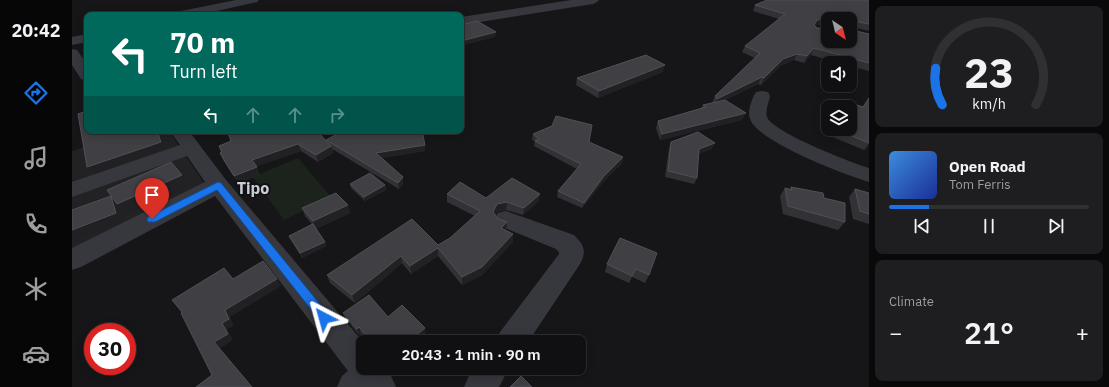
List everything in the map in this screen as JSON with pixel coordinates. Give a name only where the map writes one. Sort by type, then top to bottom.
[{"type":"street","points":[[196,12],[254,0]]},
{"type":"street","points":[[464,21],[593,0]]},
{"type":"street","points":[[72,41],[84,39]]},
{"type":"street","points":[[72,53],[84,71]]},
{"type":"street","points":[[762,96],[758,117],[759,122],[773,132],[819,157],[843,168],[869,175]]},
{"type":"street","points":[[181,134],[218,185],[366,376]]},
{"type":"street","points":[[72,190],[191,148]]},
{"type":"street","points":[[72,260],[218,185]]},
{"type":"street","points":[[506,219],[565,242],[572,249],[571,257],[516,335]]},
{"type":"street","points":[[480,387],[488,375]]},
{"type":"shaded area","points":[[122,134],[171,134],[205,185],[72,254],[72,151]]},
{"type":"shaded area","points":[[298,158],[331,197],[284,220],[253,177]]},
{"type":"building","points":[[767,0],[869,0],[869,24],[857,22],[857,12],[821,12],[821,19],[817,20],[814,25],[817,28],[821,28],[821,48],[857,48],[857,31],[869,34],[869,63],[857,60],[857,56],[843,56],[814,48],[807,56],[797,54],[783,59],[764,78],[762,77],[717,99],[715,96],[760,53],[745,46],[785,14],[755,5]]},
{"type":"building","points":[[477,21],[496,32],[464,40],[464,24]]},
{"type":"building","points":[[646,55],[665,65],[599,91],[577,78]]},
{"type":"building","points":[[869,98],[869,143],[852,136],[857,136],[857,105],[863,107]]},
{"type":"building","points":[[725,100],[746,113],[662,134],[658,121],[706,107],[703,105]]},
{"type":"building","points":[[84,112],[84,134],[158,134],[161,142],[87,167],[78,114]]},
{"type":"building","points":[[556,116],[592,125],[589,142],[623,157],[604,176],[584,203],[558,191],[581,164],[535,141],[539,139],[533,134],[552,126]]},
{"type":"building","points":[[698,132],[715,143],[699,149],[697,178],[668,171],[671,142]]},
{"type":"building","points":[[228,134],[320,134],[331,146],[316,155],[298,144],[252,160],[257,167],[234,176],[220,153],[222,152],[219,146],[231,141]]},
{"type":"building","points":[[337,134],[423,134],[425,145],[376,153],[403,177],[398,183],[326,140]]},
{"type":"building","points":[[171,162],[182,175],[117,204],[107,190]]},
{"type":"building","points":[[370,173],[385,185],[364,197],[350,184]]},
{"type":"building","points":[[512,178],[540,194],[524,208],[507,202],[497,204],[493,212],[498,219],[507,222],[501,228],[513,234],[482,267],[462,277],[438,248],[410,266],[401,256],[352,295],[327,275],[412,219],[438,245],[450,238],[480,211],[447,194],[460,182],[486,198]]},
{"type":"building","points":[[791,187],[823,193],[824,198],[845,203],[845,222],[788,206],[785,188],[792,190]]},
{"type":"building","points":[[855,189],[869,193],[869,214],[860,211]]},
{"type":"building","points":[[336,193],[348,205],[313,221],[302,208]]},
{"type":"building","points":[[111,196],[116,213],[72,230],[72,210]]},
{"type":"building","points":[[313,224],[325,242],[300,253],[289,236]]},
{"type":"building","points":[[620,238],[657,253],[649,275],[636,269],[632,276],[607,264]]},
{"type":"building","points":[[263,261],[277,279],[225,310],[229,319],[222,323],[228,334],[214,342],[252,387],[196,387],[212,375],[181,313],[182,312],[172,300],[224,268],[233,279]]},
{"type":"building","points":[[369,295],[388,317],[402,305],[425,328],[416,335],[366,335],[359,327],[357,329],[343,313]]},
{"type":"building","points":[[521,376],[532,387],[510,387]]},
{"type":"district","name":"Tipo","points":[[253,188]]},
{"type":"route","points":[[152,219],[218,185],[324,318]]}]
